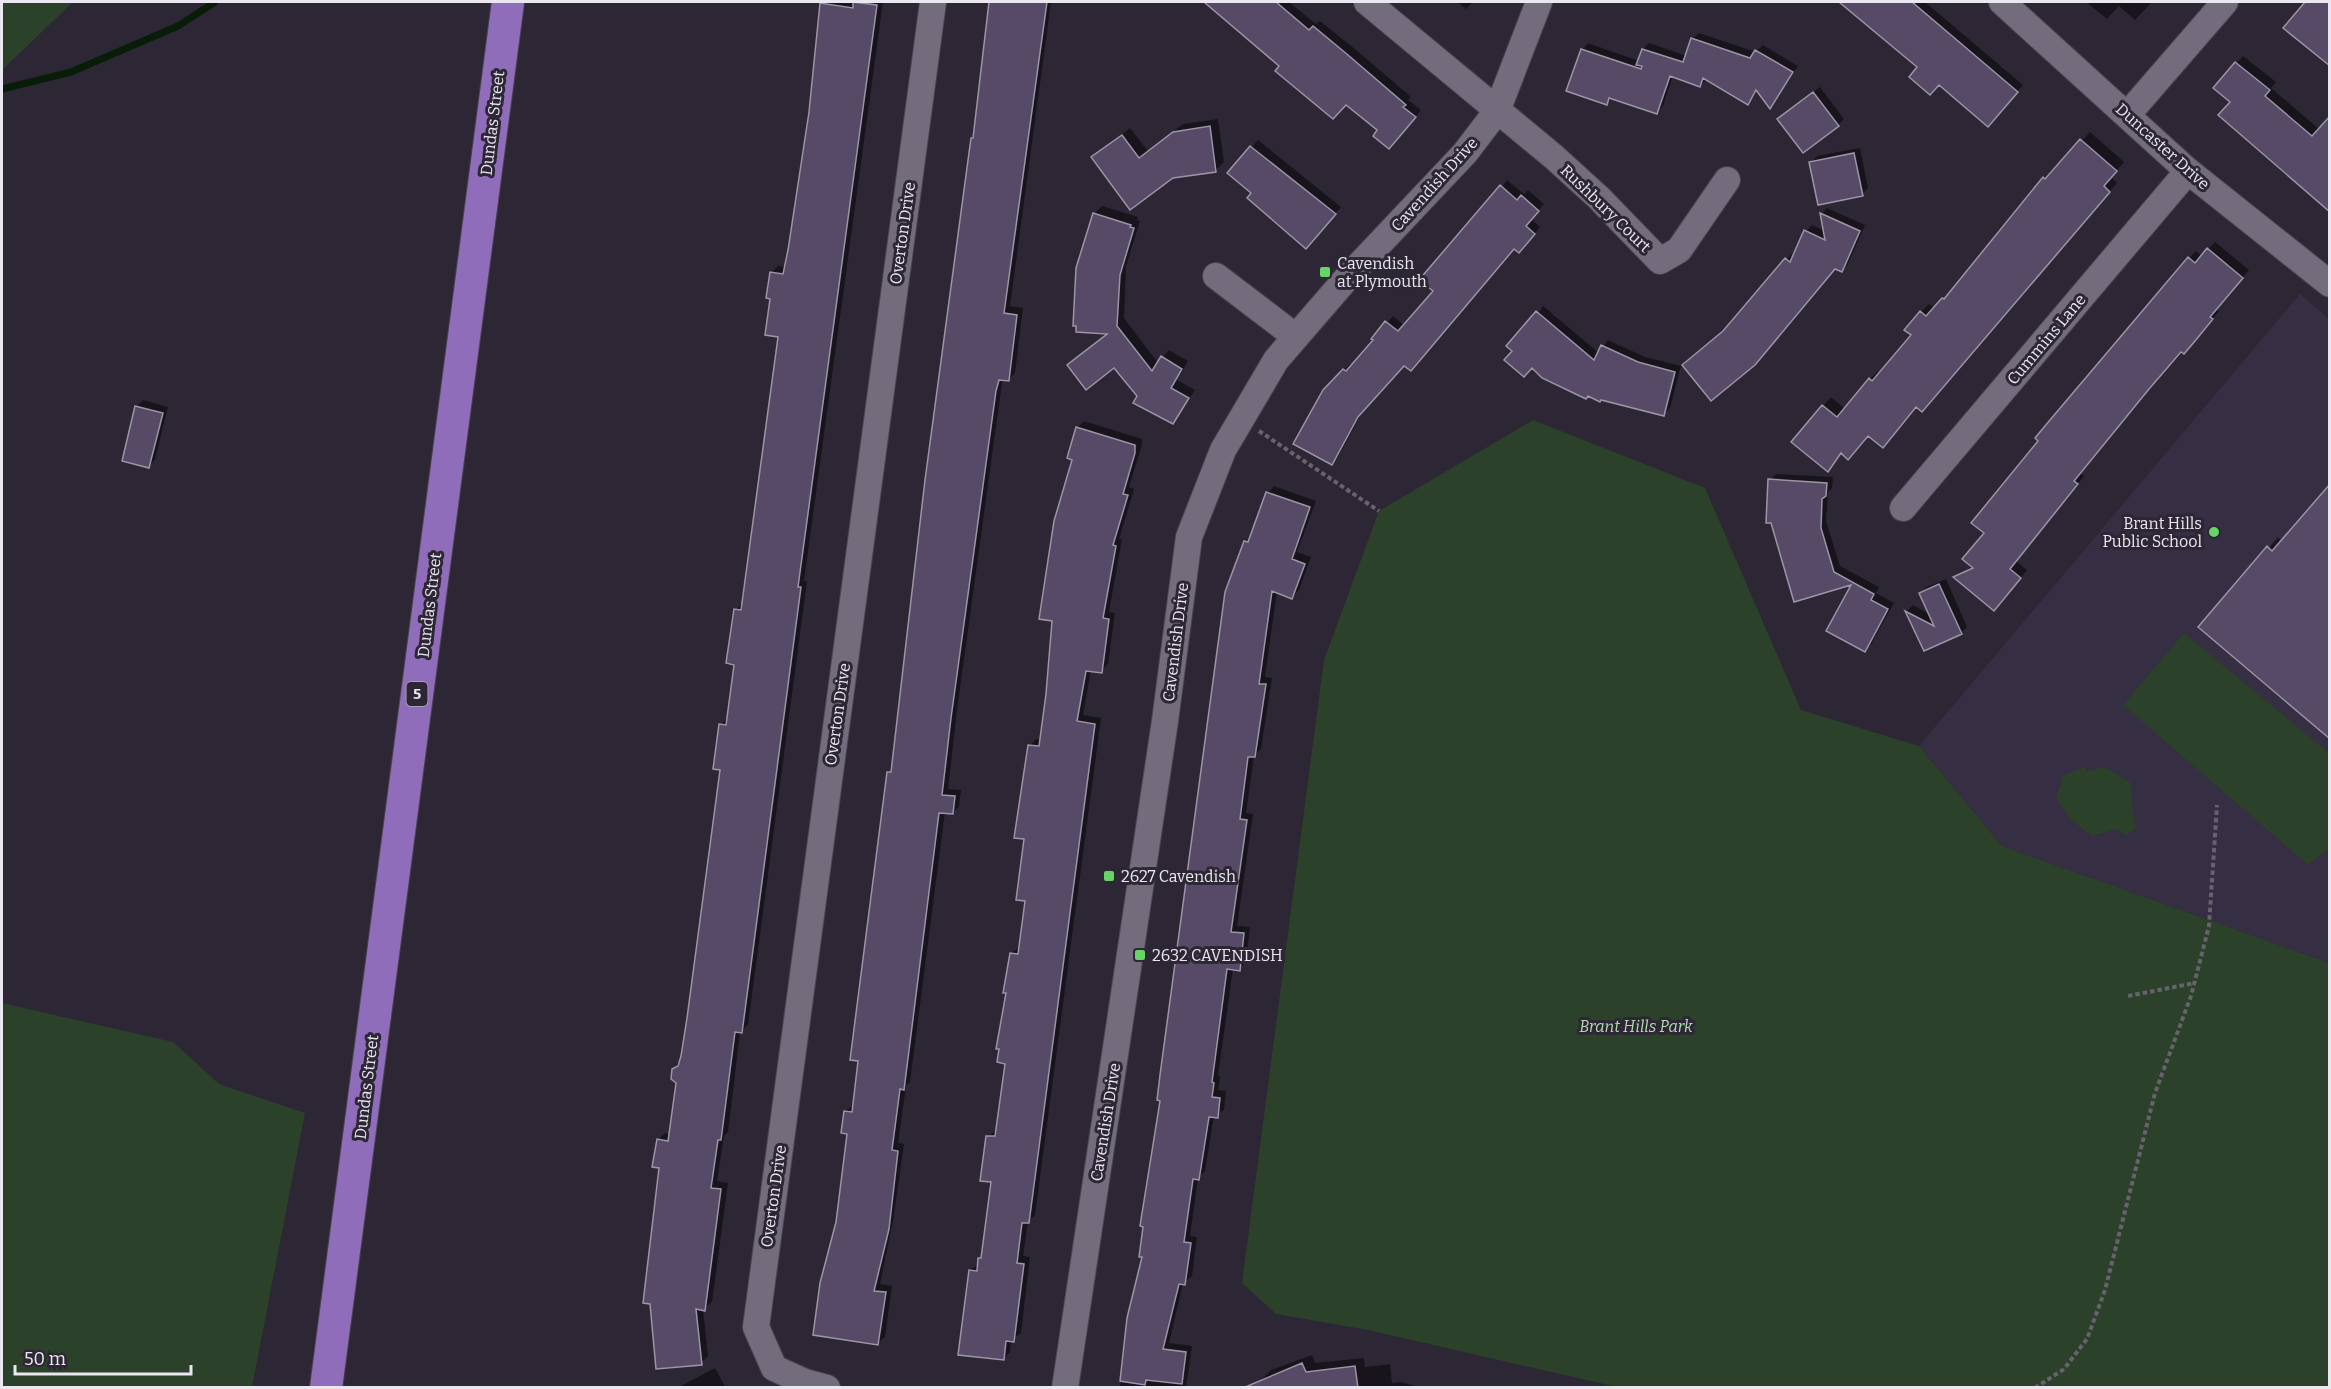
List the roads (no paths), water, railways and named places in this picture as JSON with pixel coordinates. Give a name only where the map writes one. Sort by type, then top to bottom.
[{"type":"main road","name":"Dundas Street","points":[[326,1388],[508,2]]},
{"type":"street","name":"Overton Drive","points":[[827,1388],[805,1382],[774,1368],[756,1327],[933,2]]},
{"type":"street","points":[[1366,2],[1497,111]]},
{"type":"street","name":"Cavendish Drive","points":[[1065,1388],[1165,721],[1189,537],[1223,450],[1276,360],[1346,279],[1465,153],[1497,111],[1539,2]]},
{"type":"street","name":"Duncaster Drive","points":[[2002,2],[2128,114],[2188,171],[2330,284]]},
{"type":"street","points":[[2128,114],[2225,2]]},
{"type":"street","name":"Rushbury Court","points":[[1497,111],[1584,184],[1660,261],[1679,250],[1727,180]]},
{"type":"street","name":"Cummins Lane","points":[[1903,508],[2188,171]]},
{"type":"street","points":[[1216,276],[1296,337]]},
{"type":"waterway","points":[[2,89],[71,72],[178,26],[215,2]]},
{"type":"place","name":"Cavendish at Plymouth","points":[[1325,272]]},
{"type":"place","name":"Brant Hills Public School","points":[[2214,532]]},
{"type":"place","name":"2627 Cavendish","points":[[1109,876]]},
{"type":"place","name":"2632 CAVENDISH","points":[[1140,955]]},
{"type":"park label","name":"Brant Hills Park","points":[[1636,1026]]}]
